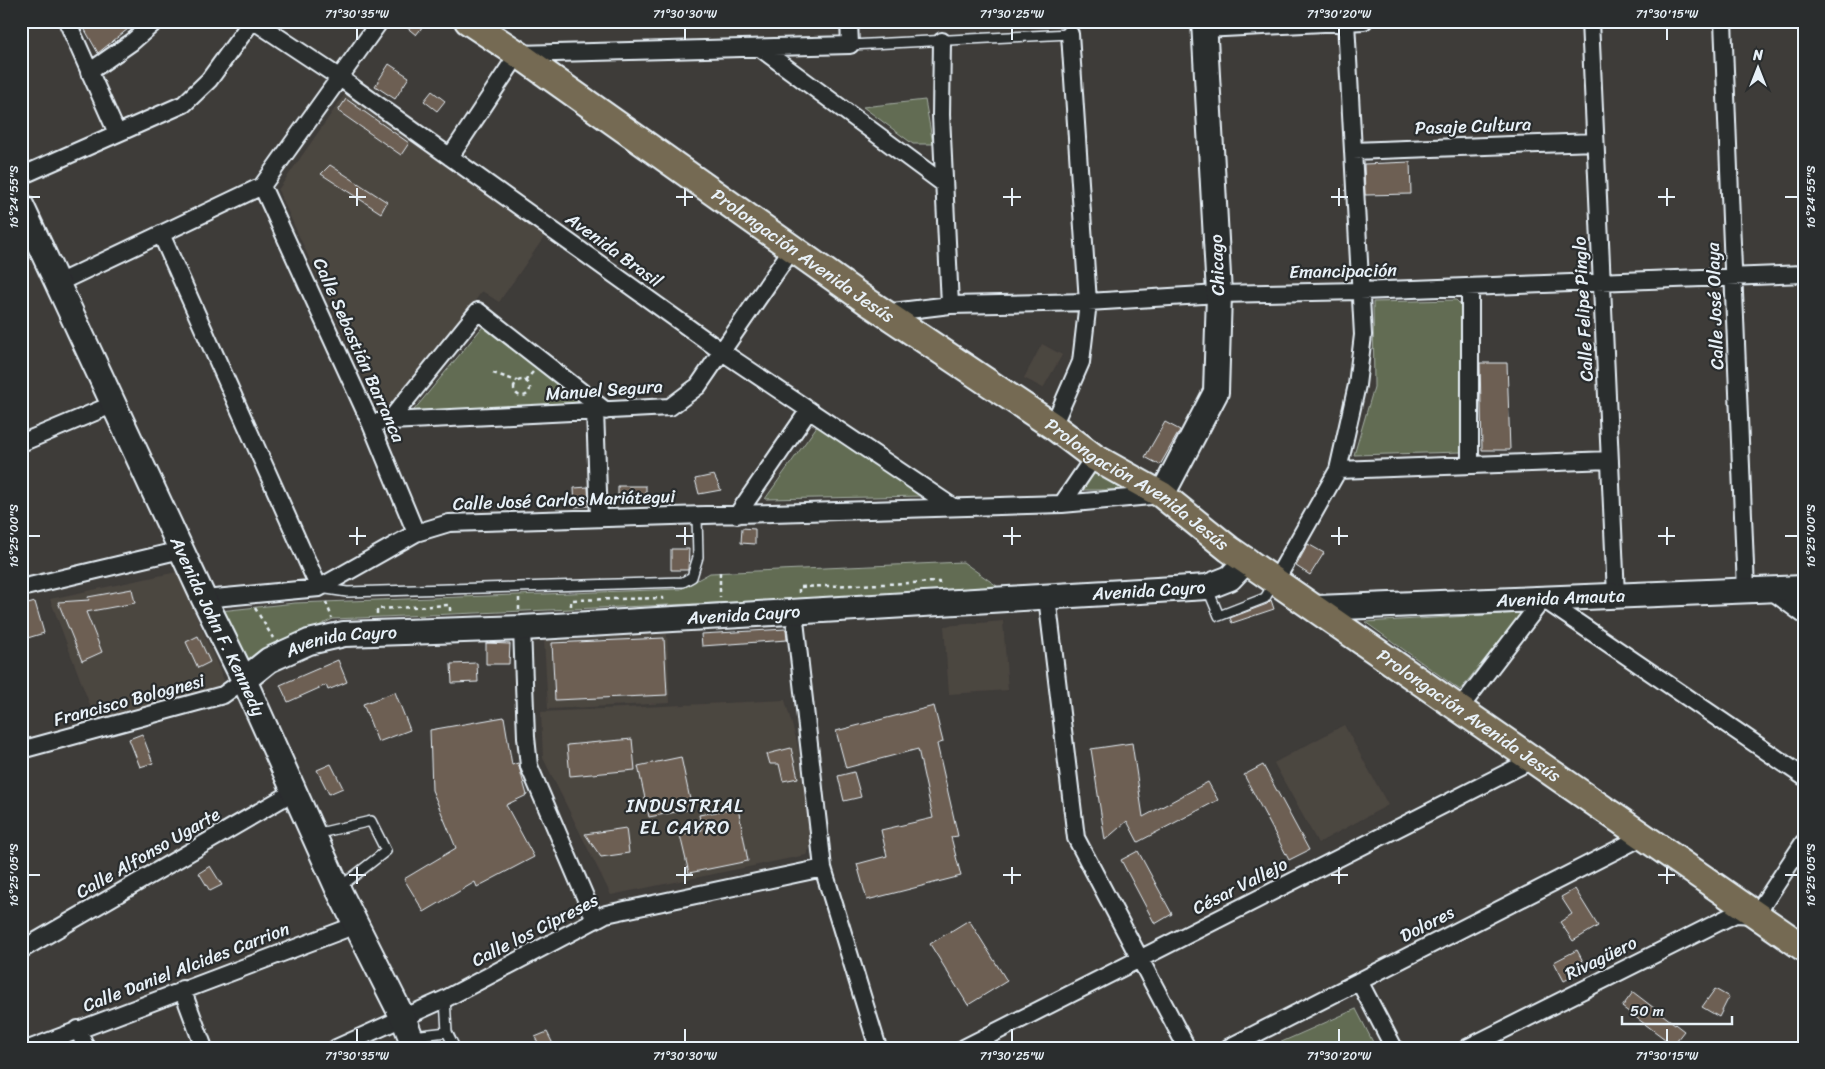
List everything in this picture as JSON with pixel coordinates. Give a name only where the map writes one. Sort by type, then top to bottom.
[{"type":"main road","name":"Prolongación Avenida Jesús","points":[[468,21],[518,54],[792,249],[1053,426],[1094,457],[1162,496],[1247,560],[1804,948]]},
{"type":"main road","name":"Chicago","points":[[1162,496],[1216,392],[1219,294],[1204,25]]},
{"type":"main road","name":"Avenida John F. Kennedy","points":[[21,205],[204,600],[244,680],[338,889],[410,1034]]},
{"type":"main road","name":"Avenida Cayro","points":[[244,680],[269,660],[310,642],[344,634],[522,628],[1207,587],[1230,578],[1247,560]]},
{"type":"main road","name":"Avenida Amauta","points":[[1317,608],[1804,588]]},
{"type":"street","points":[[67,21],[117,133]]},
{"type":"street","points":[[89,72],[132,42],[156,21]]},
{"type":"street","points":[[21,176],[184,104],[209,80],[253,21]]},
{"type":"street","name":"Avenida Brasil","points":[[253,21],[340,78],[721,351],[953,507]]},
{"type":"street","points":[[58,284],[262,186],[380,21]]},
{"type":"street","points":[[450,157],[518,54],[850,45],[849,21]]},
{"type":"street","points":[[1204,25],[1364,21]]},
{"type":"street","name":"Calle Felipe Pinglo","points":[[1590,21],[1616,595]]},
{"type":"street","name":"Calle José Olaya","points":[[1723,21],[1734,277],[1758,590]]},
{"type":"street","points":[[1276,580],[1338,470],[1357,385],[1362,335],[1346,22]]},
{"type":"street","points":[[1053,426],[1081,362],[1088,302],[1070,34]]},
{"type":"street","points":[[942,40],[941,115],[950,305]]},
{"type":"street","points":[[760,48],[944,184]]},
{"type":"street","name":"Pasaje Cultura","points":[[1353,151],[1595,142]]},
{"type":"street","name":"Calle Sebastián Barranca","points":[[262,186],[370,422],[416,533]]},
{"type":"street","points":[[161,234],[319,588],[204,600]]},
{"type":"street","name":"Manuel Segura","points":[[370,422],[670,407],[698,386],[792,249]]},
{"type":"street","name":"Emancipación","points":[[884,312],[950,305],[1088,302],[1219,294],[1360,291],[1804,274]]},
{"type":"street","points":[[1470,287],[1470,464]]},
{"type":"street","points":[[389,421],[478,311],[601,411],[599,518]]},
{"type":"street","points":[[21,443],[114,404]]},
{"type":"street","points":[[736,514],[809,410]]},
{"type":"street","points":[[1062,504],[1094,457]]},
{"type":"street","points":[[1338,470],[1610,460]]},
{"type":"street","name":"Calle José Carlos Mariátegui","points":[[319,588],[416,533],[450,523],[1062,504],[1162,496]]},
{"type":"street","points":[[21,588],[181,550]]},
{"type":"street","points":[[1758,590],[1804,615]]},
{"type":"street","points":[[1047,596],[1076,838],[1138,959],[1187,1048]]},
{"type":"street","points":[[1460,708],[1543,599],[1804,777]]},
{"type":"street","points":[[794,612],[823,868],[878,1048]]},
{"type":"street","points":[[522,628],[526,737],[529,766],[595,920]]},
{"type":"street","name":"Francisco Bolognesi","points":[[21,750],[223,695],[244,680]]},
{"type":"street","name":"César Vallejo","points":[[964,1048],[1534,759]]},
{"type":"street","name":"Calle Alfonso Ugarte","points":[[21,950],[295,791]]},
{"type":"street","name":"Dolores","points":[[1228,1048],[1644,836]]},
{"type":"street","points":[[1756,914],[1804,842]]},
{"type":"street","name":"Calle los Cipreses","points":[[336,1048],[410,1034],[446,999],[606,914],[823,868]]},
{"type":"street","name":"Rivagüero","points":[[1467,1048],[1735,914],[1756,914]]},
{"type":"street","name":"Calle Daniel Alcides Carrion","points":[[31,1048],[182,989],[356,925]]},
{"type":"street","points":[[1359,981],[1394,1048]]},
{"type":"street","points":[[182,989],[204,1048]]},
{"type":"street","points":[[78,1029],[86,1048]]},
{"type":"lane","points":[[850,45],[1070,34]]},
{"type":"lane","points":[[319,588],[347,592],[683,582],[692,577],[698,557],[697,516]]},
{"type":"lane","points":[[1207,587],[1219,616],[1265,598],[1276,580]]},
{"type":"lane","points":[[314,834],[371,821],[386,852],[338,889]]},
{"type":"lane","points":[[446,999],[447,1032],[455,1048]]},
{"type":"lane","points":[[410,1034],[447,1032]]},
{"type":"path","points":[[493,373],[518,381],[525,381],[537,367]]},
{"type":"path","points":[[518,381],[514,390],[516,394],[521,396],[526,395],[529,391],[525,381]]},
{"type":"path","points":[[720,572],[720,595]]},
{"type":"path","points":[[799,587],[939,582]]},
{"type":"path","points":[[319,588],[332,619]]},
{"type":"path","points":[[571,600],[663,598]]},
{"type":"path","points":[[377,609],[450,605]]},
{"type":"path","points":[[254,607],[277,645]]},
{"type":"shaded area","points":[[345,94],[547,233],[499,302],[482,291],[410,394],[378,409],[278,190]]},
{"type":"shaded area","points":[[1042,344],[1062,355],[1043,388],[1024,378]]},
{"type":"shaded area","points":[[177,572],[224,680],[220,686],[97,724],[50,599]]},
{"type":"shaded area","points":[[1003,621],[1008,690],[949,694],[944,626]]},
{"type":"shaded area","points":[[667,634],[670,703],[548,709],[544,640]]},
{"type":"shaded area","points":[[785,700],[797,742],[812,844],[806,855],[611,895],[543,758],[541,712]]},
{"type":"shaded area","points":[[1344,725],[1388,805],[1318,843],[1274,763]]},
{"type":"green space","points":[[925,100],[933,144],[913,144],[863,107]]},
{"type":"green space","points":[[1456,300],[1464,308],[1466,441],[1461,452],[1354,455],[1374,387],[1373,302]]},
{"type":"green space","points":[[485,324],[587,405],[409,416]]},
{"type":"green space","points":[[820,422],[923,496],[765,499]]},
{"type":"green space","points":[[1092,463],[1135,490],[1080,490]]},
{"type":"green space","points":[[963,562],[1004,591],[333,619],[244,661],[220,611],[295,603],[681,589],[710,573]]},
{"type":"green space","points":[[1522,613],[1460,690],[1365,622]]},
{"type":"green space","points":[[1356,1009],[1376,1048],[1268,1048]]},
{"type":"building","points":[[80,21],[138,21],[98,53]]},
{"type":"building","points":[[399,21],[427,21],[416,35]]},
{"type":"building","points":[[389,64],[409,77],[395,99],[375,86]]},
{"type":"building","points":[[432,91],[445,101],[437,111],[424,101]]},
{"type":"building","points":[[346,99],[409,143],[401,155],[338,111]]},
{"type":"building","points":[[1410,162],[1411,194],[1365,195],[1364,164]]},
{"type":"building","points":[[330,165],[387,202],[381,213],[321,174]]},
{"type":"building","points":[[1480,363],[1507,363],[1510,450],[1482,450]]},
{"type":"building","points":[[1165,422],[1180,430],[1160,465],[1145,457]]},
{"type":"building","points":[[714,475],[721,490],[699,494],[695,479]]},
{"type":"building","points":[[618,486],[646,486],[646,498],[618,498]]},
{"type":"building","points":[[588,487],[589,506],[575,507],[574,488]]},
{"type":"building","points":[[742,528],[755,529],[755,544],[741,543]]},
{"type":"building","points":[[1308,544],[1324,553],[1310,575],[1296,566]]},
{"type":"building","points":[[671,549],[689,549],[688,570],[671,570]]},
{"type":"building","points":[[132,589],[135,603],[86,612],[102,652],[82,661],[58,602],[89,600],[88,597]]},
{"type":"building","points":[[1271,600],[1274,609],[1232,623],[1230,618],[1267,604]]},
{"type":"building","points":[[35,602],[44,633],[21,640],[21,606]]},
{"type":"building","points":[[786,629],[787,640],[702,646],[701,634]]},
{"type":"building","points":[[198,636],[210,662],[198,668],[186,642]]},
{"type":"building","points":[[664,638],[667,695],[555,700],[552,643]]},
{"type":"building","points":[[486,643],[510,644],[509,664],[486,664]]},
{"type":"building","points":[[338,660],[347,682],[328,690],[326,685],[288,702],[280,685]]},
{"type":"building","points":[[477,663],[478,682],[452,683],[451,664]]},
{"type":"building","points":[[395,692],[410,730],[378,742],[363,704]]},
{"type":"building","points":[[934,706],[943,742],[937,744],[958,836],[951,837],[961,876],[867,900],[857,864],[887,856],[881,830],[933,818],[918,749],[846,768],[836,731]]},
{"type":"building","points":[[504,717],[512,765],[518,763],[527,795],[506,805],[534,857],[477,887],[475,882],[424,912],[404,879],[456,848],[432,790],[430,730]]},
{"type":"building","points":[[142,734],[153,763],[140,767],[129,739]]},
{"type":"building","points":[[632,739],[635,770],[570,776],[567,745]]},
{"type":"building","points":[[1132,743],[1143,817],[1208,782],[1218,800],[1138,842],[1127,821],[1105,840],[1091,749]]},
{"type":"building","points":[[791,748],[798,778],[783,781],[779,764],[770,764],[767,754]]},
{"type":"building","points":[[681,757],[692,809],[649,817],[638,766]]},
{"type":"building","points":[[331,764],[343,788],[329,794],[317,770]]},
{"type":"building","points":[[1263,765],[1309,850],[1289,860],[1244,775]]},
{"type":"building","points":[[854,772],[861,797],[844,801],[838,776]]},
{"type":"building","points":[[738,808],[748,861],[689,873],[680,835],[702,830],[699,815]]},
{"type":"building","points":[[626,828],[629,853],[601,857],[585,834]]},
{"type":"building","points":[[1138,851],[1172,914],[1155,924],[1121,860]]},
{"type":"building","points":[[210,866],[222,885],[210,891],[199,873]]},
{"type":"building","points":[[1575,889],[1598,926],[1573,941],[1560,922],[1572,914],[1561,897]]},
{"type":"building","points":[[969,920],[1007,981],[968,1005],[930,944]]},
{"type":"building","points":[[1577,950],[1587,969],[1564,981],[1554,962]]},
{"type":"building","points":[[1715,989],[1729,997],[1719,1017],[1702,1007]]},
{"type":"building","points":[[1633,992],[1684,1031],[1673,1045],[1622,1007]]},
{"type":"building","points":[[547,1032],[555,1048],[540,1048],[535,1037]]},
{"type":"district","name":"INDUSTRIAL EL CAYRO","points":[[685,816]]}]
